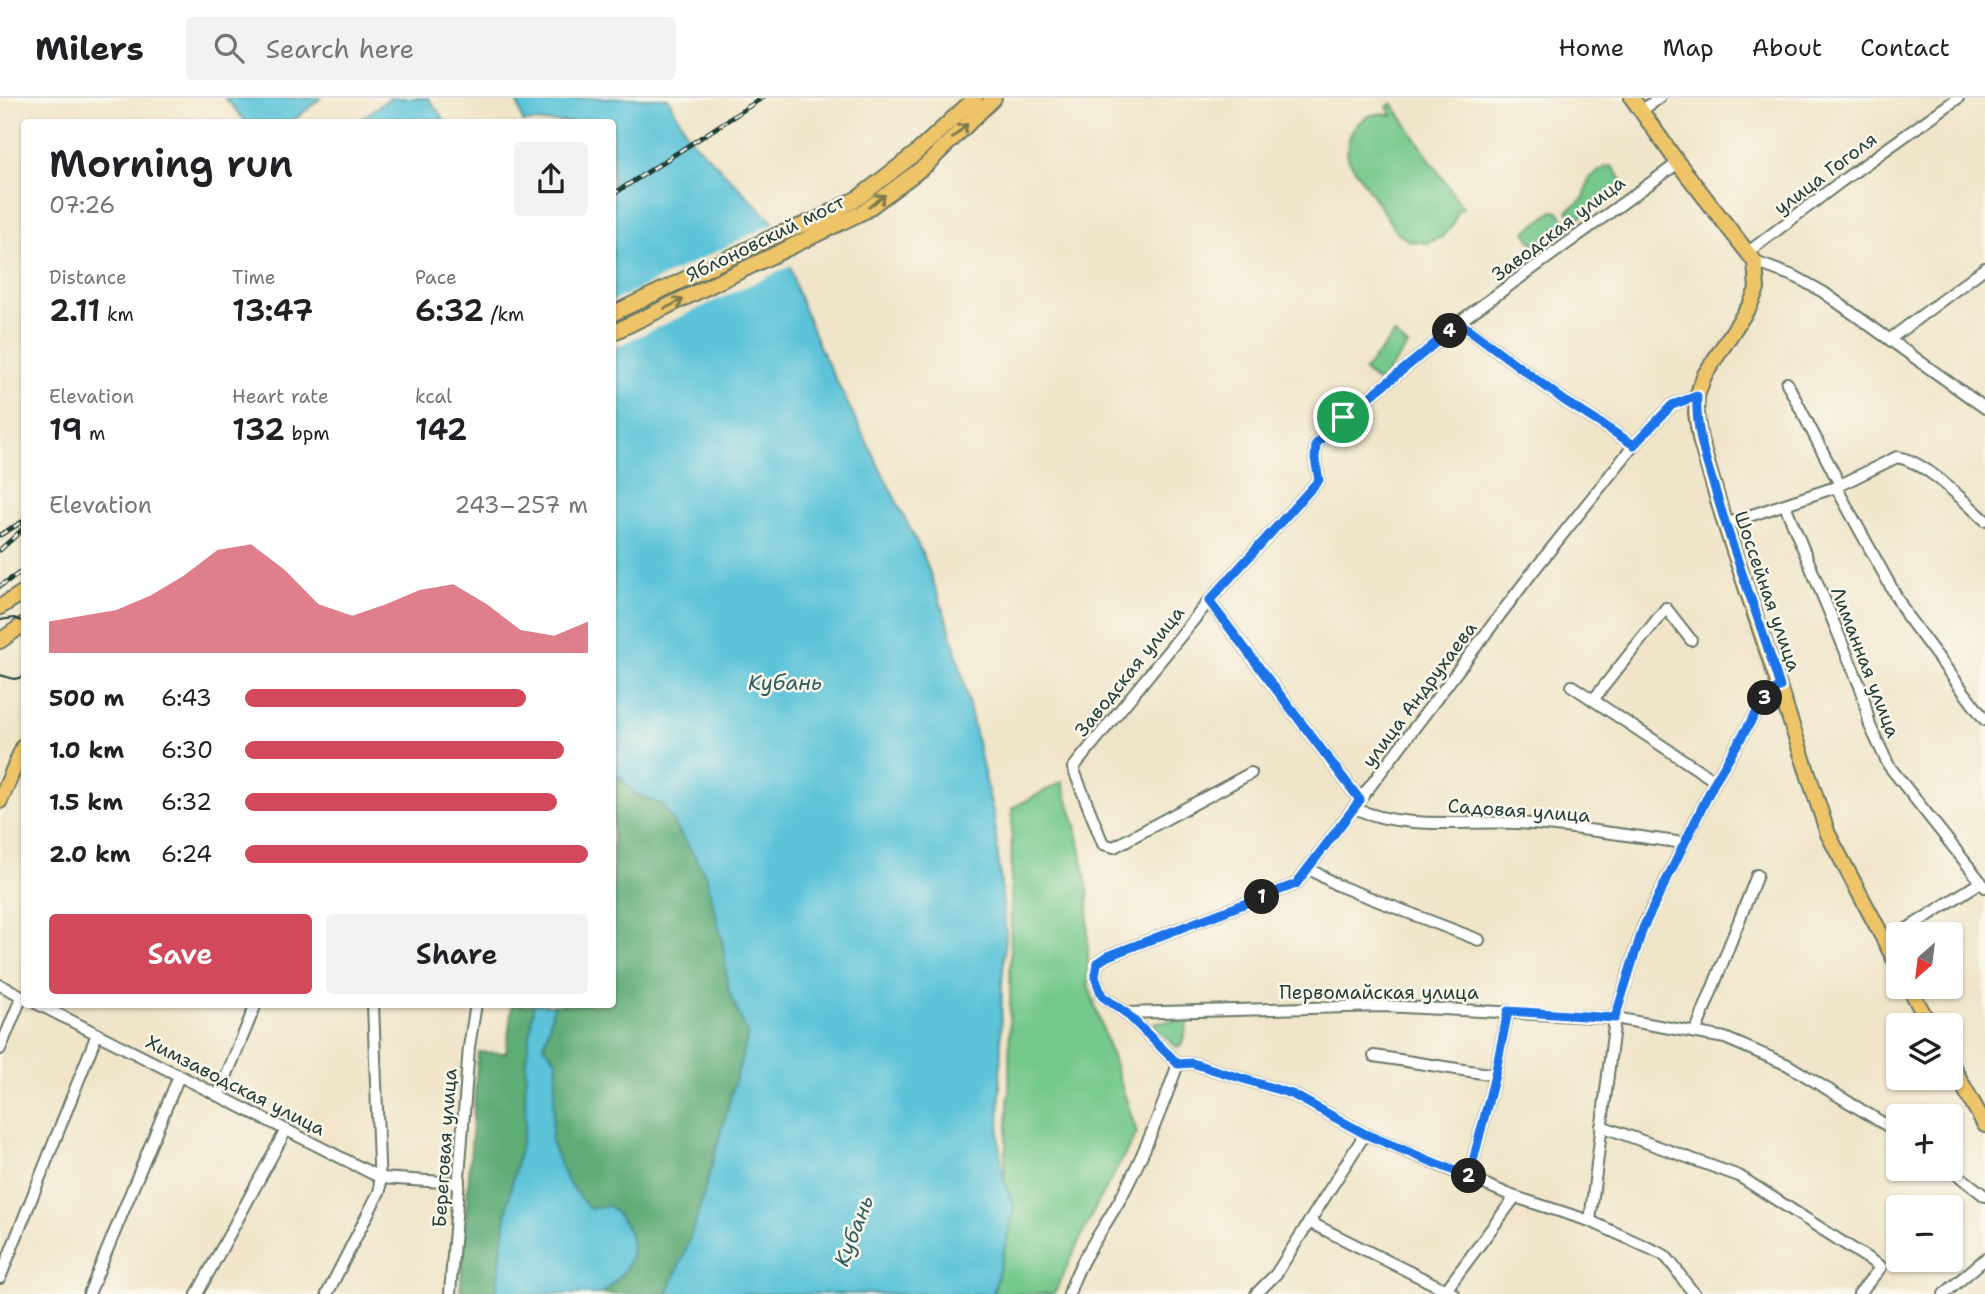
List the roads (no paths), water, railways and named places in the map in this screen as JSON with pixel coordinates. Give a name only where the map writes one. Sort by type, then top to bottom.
[{"type":"main road","points":[[921,159],[975,98]]},
{"type":"main road","points":[[921,159],[994,98]]},
{"type":"main road","points":[[1632,98],[1751,258]]},
{"type":"main road","name":"Яблоновский мост","points":[[616,312],[775,236],[816,220],[921,159]]},
{"type":"main road","name":"Яблоновский мост","points":[[616,331],[864,211],[921,159]]},
{"type":"main road","name":"Шоссейная улица","points":[[1751,258],[1756,289],[1751,305],[1704,376],[1697,396],[1696,413],[1700,439],[1725,524],[1828,834],[1885,944]]},
{"type":"main road","points":[[0,607],[21,594]]},
{"type":"main road","points":[[0,641],[21,626]]},
{"type":"main road","points":[[0,801],[21,752]]},
{"type":"main road","points":[[1963,1086],[1985,1125]]},
{"type":"street","points":[[1641,111],[1659,98]]},
{"type":"street","name":"улица Гоголя","points":[[1751,258],[1839,183],[1958,98]]},
{"type":"street","name":"Заводская улица","points":[[1251,773],[1114,847],[1108,847],[1103,844],[1073,768],[1209,601],[1319,480],[1315,459],[1316,444],[1343,417],[1429,350],[1459,322],[1678,163]]},
{"type":"street","points":[[1751,258],[1823,292],[1985,408]]},
{"type":"street","points":[[1890,339],[1985,268]]},
{"type":"street","points":[[1459,322],[1565,401],[1634,445]]},
{"type":"street","points":[[1787,383],[1907,616],[1985,720]]},
{"type":"street","name":"улица Андрухаева","points":[[1178,1064],[1126,1013],[1102,996],[1095,977],[1097,963],[1108,956],[1296,884],[1531,574],[1634,445],[1672,405],[1697,396]]},
{"type":"street","points":[[1725,524],[1838,486],[1897,457],[1908,459],[1928,472],[1985,520]]},
{"type":"street","name":"Лиманная улица","points":[[1785,505],[1861,691],[1870,726],[1889,765],[1983,885]]},
{"type":"street","points":[[1209,601],[1357,804]]},
{"type":"street","points":[[1593,701],[1666,608],[1691,640]]},
{"type":"street","points":[[1572,685],[1715,781]]},
{"type":"street","points":[[1590,1221],[1615,1018],[1643,928],[1715,781],[1767,695],[1780,687]]},
{"type":"street","name":"Садовая улица","points":[[1357,804],[1374,817],[1399,821],[1521,823],[1684,843]]},
{"type":"street","points":[[1308,868],[1337,885],[1479,940]]},
{"type":"street","points":[[1695,1033],[1757,875]]},
{"type":"street","points":[[1919,922],[1983,885]]},
{"type":"street","points":[[0,985],[21,996]]},
{"type":"street","points":[[0,1049],[21,1002]]},
{"type":"street","name":"Первомайская улица","points":[[1126,1013],[1383,1006],[1615,1018],[1725,1038],[1788,1065],[1886,1125]]},
{"type":"street","name":"Химзаводская улица","points":[[46,1008],[381,1178],[459,1183]]},
{"type":"street","points":[[218,1096],[254,1008]]},
{"type":"street","points":[[327,1294],[380,1190],[373,1008]]},
{"type":"street","name":"Береговая улица","points":[[450,1294],[469,1047],[474,1008]]},
{"type":"street","points":[[1469,1177],[1508,1011]]},
{"type":"street","points":[[0,1278],[97,1034]]},
{"type":"street","points":[[1374,1056],[1495,1075]]},
{"type":"street","points":[[1069,1294],[1078,1268],[1121,1198],[1146,1150],[1178,1064],[1192,1063],[1292,1094],[1365,1134],[1515,1197],[1590,1221],[1664,1255],[1674,1264],[1682,1281],[1695,1294]]},
{"type":"street","points":[[89,1294],[179,1076]]},
{"type":"street","points":[[1601,1126],[1739,1176],[1881,1267],[1859,1294]]},
{"type":"street","points":[[197,1294],[286,1130]]},
{"type":"street","points":[[1256,1294],[1276,1274],[1365,1134]]},
{"type":"street","points":[[1963,1179],[1985,1196]]},
{"type":"street","points":[[1309,1222],[1447,1293],[1515,1197]]},
{"type":"street","points":[[1944,1294],[1985,1259]]},
{"type":"water","points":[[225,98],[321,98],[296,119],[243,119]]},
{"type":"water","points":[[390,98],[428,98],[444,119],[361,119]]},
{"type":"water","name":"Кубань","points":[[516,98],[668,98],[689,137],[773,222],[786,250],[796,289],[819,346],[924,557],[948,623],[961,670],[994,817],[1006,933],[1002,985],[999,1141],[1004,1181],[1015,1207],[993,1294],[667,1294],[697,1218],[748,1035],[729,992],[722,938],[706,875],[663,805],[636,794],[616,774],[616,119],[522,119]]},
{"type":"water","points":[[533,1008],[553,1008],[544,1046],[557,1061],[551,1142],[566,1179],[589,1209],[609,1206],[628,1229],[631,1241],[629,1262],[601,1294],[496,1294],[508,1202],[525,1127],[526,1062]]},
{"type":"tram line","points":[[0,620],[14,618],[21,621]]},
{"type":"tram line","points":[[0,675],[14,679],[21,678]]},
{"type":"railway","points":[[616,192],[762,98]]},
{"type":"railway","points":[[0,535],[21,523]]},
{"type":"railway","points":[[0,550],[21,531]]},
{"type":"railway","points":[[0,586],[21,572]]}]
